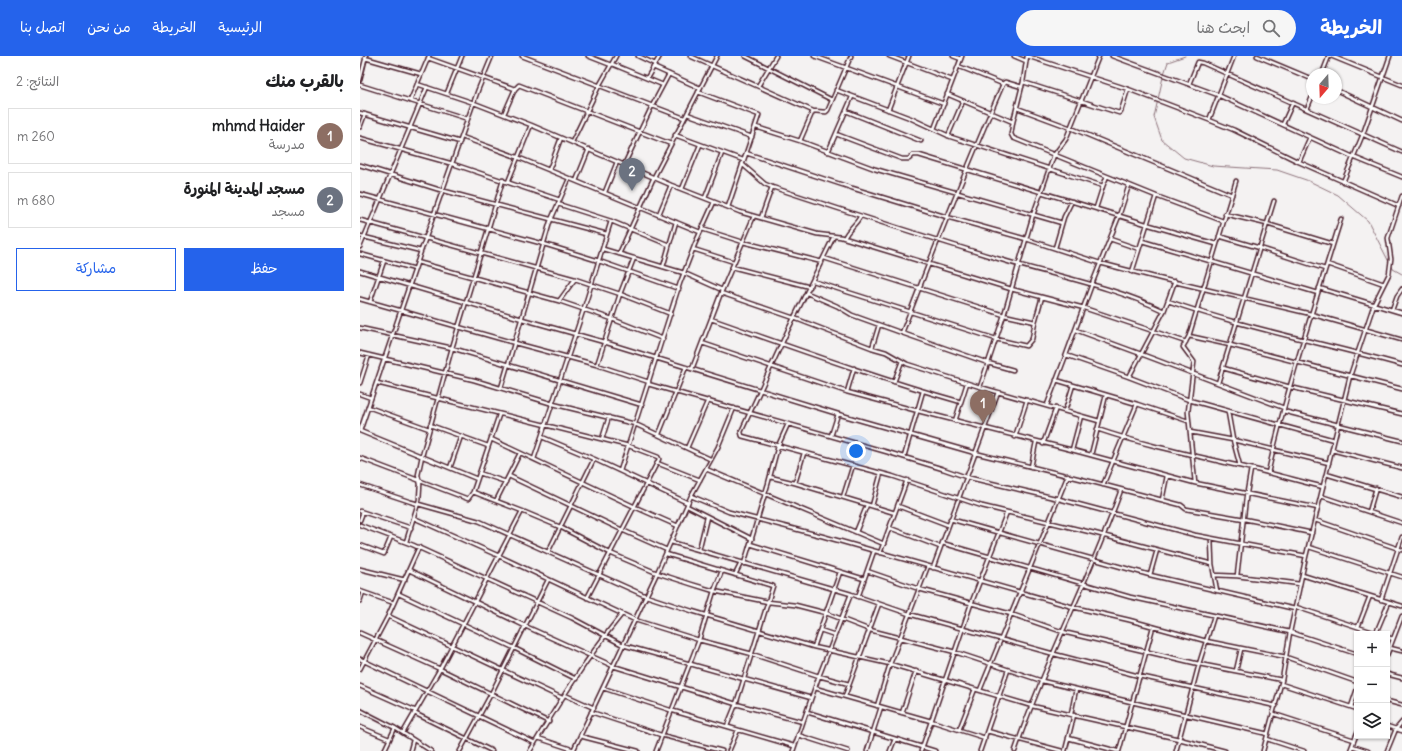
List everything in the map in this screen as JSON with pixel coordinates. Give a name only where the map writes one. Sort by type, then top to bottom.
[{"type":"street","points":[[447,93],[462,56]]},
{"type":"street","points":[[477,478],[360,431],[425,238],[492,56]]},
{"type":"street","points":[[522,56],[684,118]]},
{"type":"street","points":[[588,56],[663,85]]},
{"type":"street","points":[[572,142],[599,86],[616,56]]},
{"type":"street","points":[[638,56],[669,74],[700,88]]},
{"type":"street","points":[[647,78],[660,56]]},
{"type":"street","points":[[690,56],[813,110],[827,112],[851,56]]},
{"type":"street","points":[[619,254],[629,229],[654,178],[717,56]]},
{"type":"street","points":[[745,56],[768,69],[832,100]]},
{"type":"street","points":[[758,86],[776,56]]},
{"type":"street","points":[[814,56],[944,104]]},
{"type":"street","points":[[889,56],[952,80]]},
{"type":"street","points":[[888,110],[909,56]]},
{"type":"street","points":[[934,129],[961,58],[953,56]]},
{"type":"street","points":[[1014,56],[1026,60]]},
{"type":"street","points":[[1223,221],[1156,196],[1013,138],[1011,134],[1013,122],[1022,87],[1027,56],[1128,89],[1234,130],[1343,182],[1399,206]]},
{"type":"street","points":[[980,387],[1004,315],[1033,215],[1049,168],[1054,155],[1065,141],[1071,128],[1098,56]]},
{"type":"street","points":[[1112,56],[1218,95],[1353,157],[1402,177]]},
{"type":"street","points":[[1209,120],[1234,56]]},
{"type":"street","points":[[1257,56],[1306,76]]},
{"type":"street","points":[[1325,68],[1330,56],[1402,85]]},
{"type":"street","points":[[1343,182],[1363,134],[1390,56]]},
{"type":"street","points":[[360,80],[365,57],[421,74]]},
{"type":"street","points":[[410,101],[429,57],[515,89]]},
{"type":"street","points":[[1189,84],[1198,62],[1200,62],[1293,102],[1402,152]]},
{"type":"street","points":[[958,66],[1003,84],[1005,82],[1022,87]]},
{"type":"street","points":[[624,165],[669,74]]},
{"type":"street","points":[[1023,82],[1119,113],[1128,89]]},
{"type":"street","points":[[417,84],[447,93],[504,114],[671,185],[754,216],[817,234],[844,238],[1011,289],[1084,308],[1154,330],[1186,342]]},
{"type":"street","points":[[902,333],[928,263],[1003,84]]},
{"type":"street","points":[[360,85],[468,118]]},
{"type":"street","points":[[504,114],[515,89],[518,86],[521,86],[671,144]]},
{"type":"street","points":[[360,247],[427,87]]},
{"type":"street","points":[[836,90],[888,110],[948,136],[1103,186]]},
{"type":"street","points":[[698,92],[757,114],[759,117],[728,207]]},
{"type":"street","points":[[1342,93],[1402,121]]},
{"type":"street","points":[[948,94],[1013,122]]},
{"type":"street","points":[[828,152],[852,96]]},
{"type":"street","points":[[948,136],[963,101]]},
{"type":"street","points":[[1283,124],[1293,102]]},
{"type":"street","points":[[1307,109],[1309,104]]},
{"type":"street","points":[[1017,108],[1071,128],[1232,196]]},
{"type":"street","points":[[800,141],[813,110]]},
{"type":"street","points":[[846,111],[921,141]]},
{"type":"street","points":[[360,112],[460,142]]},
{"type":"street","points":[[360,127],[365,114]]},
{"type":"street","points":[[687,114],[752,138]]},
{"type":"street","points":[[508,182],[531,125]]},
{"type":"street","points":[[756,127],[800,141],[875,169],[1062,223]]},
{"type":"street","points":[[836,134],[902,159],[909,159],[915,154],[1216,244]]},
{"type":"street","points":[[676,135],[743,160]]},
{"type":"street","points":[[462,137],[517,157],[676,222],[743,242],[822,262]]},
{"type":"street","points":[[1300,162],[1310,137]]},
{"type":"street","points":[[360,138],[453,164],[560,200]]},
{"type":"street","points":[[549,170],[561,138]]},
{"type":"street","points":[[682,189],[700,145]]},
{"type":"street","points":[[576,181],[589,149]]},
{"type":"street","points":[[705,198],[722,153]]},
{"type":"street","points":[[746,153],[852,188],[1026,239],[1100,263],[1132,272],[1311,314],[1402,340]]},
{"type":"street","points":[[605,192],[617,162]]},
{"type":"street","points":[[742,164],[765,184],[772,187],[937,241],[1092,284],[1164,310]]},
{"type":"street","points":[[360,165],[443,190],[607,234]]},
{"type":"street","points":[[1096,208],[1107,176]]},
{"type":"street","points":[[501,388],[551,219],[569,178]]},
{"type":"street","points":[[406,542],[418,504],[420,481],[418,475],[430,425],[502,180]]},
{"type":"street","points":[[1195,483],[1188,421],[1194,362],[1183,347],[1189,336],[1236,181]]},
{"type":"street","points":[[659,214],[671,185]]},
{"type":"street","points":[[1047,405],[1119,216],[1129,185]]},
{"type":"street","points":[[761,218],[772,187]]},
{"type":"street","points":[[360,194],[544,244],[629,271],[678,289]]},
{"type":"street","points":[[1132,272],[1156,196]]},
{"type":"street","points":[[1263,751],[1276,706],[1306,556],[1350,376],[1364,330],[1374,304],[1390,274],[1391,253],[1388,238],[1402,196]]},
{"type":"street","points":[[1055,248],[1062,223],[1072,201]]},
{"type":"street","points":[[1218,383],[1274,201]]},
{"type":"street","points":[[620,471],[657,359],[678,289],[693,249],[714,202]]},
{"type":"street","points":[[558,204],[611,221],[669,245]]},
{"type":"street","points":[[1226,214],[1267,224],[1333,244]]},
{"type":"street","points":[[692,369],[734,262],[754,216]]},
{"type":"street","points":[[844,238],[849,229],[860,217]]},
{"type":"street","points":[[1268,473],[1279,425],[1297,362],[1341,219]]},
{"type":"street","points":[[360,220],[576,279],[671,314]]},
{"type":"street","points":[[534,459],[584,309],[611,221]]},
{"type":"street","points":[[663,267],[676,222]]},
{"type":"street","points":[[360,236],[421,251]]},
{"type":"street","points":[[834,236],[750,413],[741,435],[742,436],[907,480],[958,498],[1006,512],[1212,564]]},
{"type":"street","points":[[1219,236],[1325,269]]},
{"type":"street","points":[[1110,239],[1139,249]]},
{"type":"street","points":[[1142,241],[1318,293]]},
{"type":"street","points":[[603,249],[684,273],[722,292],[886,352],[902,361],[980,387],[1099,421]]},
{"type":"street","points":[[693,249],[734,262]]},
{"type":"street","points":[[360,254],[415,269]]},
{"type":"street","points":[[597,365],[620,294],[634,258]]},
{"type":"street","points":[[824,258],[1004,315],[1035,322]]},
{"type":"street","points":[[370,302],[384,261]]},
{"type":"street","points":[[417,262],[559,301],[612,319],[663,339]]},
{"type":"street","points":[[1327,264],[1384,284]]},
{"type":"street","points":[[732,267],[810,287]]},
{"type":"street","points":[[360,271],[604,342],[838,414],[975,453],[1068,475],[1180,505],[1186,509],[1312,533]]},
{"type":"street","points":[[559,301],[576,279]]},
{"type":"street","points":[[813,281],[996,339],[1026,346],[1032,339],[1042,297]]},
{"type":"street","points":[[1129,377],[1164,310],[1175,281]]},
{"type":"street","points":[[1319,288],[1402,313]]},
{"type":"street","points":[[1392,310],[1397,296],[1402,289]]},
{"type":"street","points":[[807,293],[852,315],[988,363],[1013,370]]},
{"type":"street","points":[[360,299],[597,365],[649,383],[904,457],[966,477],[1211,538],[1306,556]]},
{"type":"street","points":[[1168,301],[1196,311],[1402,365]]},
{"type":"street","points":[[711,319],[894,382],[961,402]]},
{"type":"street","points":[[872,348],[879,325]]},
{"type":"street","points":[[360,328],[452,348],[642,405]]},
{"type":"street","points":[[1076,330],[1193,373],[1284,409],[1338,426],[1402,441]]},
{"type":"street","points":[[1189,336],[1402,388]]},
{"type":"street","points":[[702,343],[847,392],[1195,483],[1318,508]]},
{"type":"street","points":[[360,353],[474,380],[553,404],[635,424],[710,459]]},
{"type":"street","points":[[360,383],[369,355]]},
{"type":"street","points":[[1066,355],[1189,400],[1228,412],[1335,440]]},
{"type":"street","points":[[894,382],[902,361]]},
{"type":"street","points":[[659,434],[686,367]]},
{"type":"street","points":[[847,392],[854,368]]},
{"type":"street","points":[[1223,368],[1290,387],[1402,414]]},
{"type":"street","points":[[1056,380],[1188,421]]},
{"type":"street","points":[[377,383],[499,415],[629,446],[658,457],[659,459],[635,507],[587,598]]},
{"type":"street","points":[[955,420],[967,383]]},
{"type":"street","points":[[1065,411],[1073,385]]},
{"type":"street","points":[[904,457],[918,411],[922,391]]},
{"type":"street","points":[[933,568],[998,392]]},
{"type":"street","points":[[360,394],[371,398]]},
{"type":"street","points":[[1091,455],[1106,395]]},
{"type":"street","points":[[687,448],[708,400]]},
{"type":"street","points":[[1015,437],[1027,400]]},
{"type":"street","points":[[1103,485],[1137,404]]},
{"type":"street","points":[[368,407],[429,429]]},
{"type":"street","points":[[538,738],[573,750],[666,554],[691,496],[710,459],[718,447],[734,408]]},
{"type":"street","points":[[1043,444],[1056,408]]},
{"type":"street","points":[[1228,412],[1240,466]]},
{"type":"street","points":[[831,436],[838,414]]},
{"type":"street","points":[[360,458],[469,498],[473,492],[499,415]]},
{"type":"street","points":[[1072,450],[1081,416]]},
{"type":"street","points":[[602,439],[608,417]]},
{"type":"street","points":[[735,575],[743,564],[752,539],[778,446],[788,424]]},
{"type":"street","points":[[430,425],[488,446]]},
{"type":"street","points":[[1097,428],[1122,438],[1323,487]]},
{"type":"street","points":[[1190,432],[1233,440],[1329,462]]},
{"type":"street","points":[[450,468],[461,436]]},
{"type":"street","points":[[542,437],[594,459],[688,503]]},
{"type":"street","points":[[491,439],[678,526]]},
{"type":"street","points":[[1031,467],[1036,442]]},
{"type":"street","points":[[1332,450],[1402,468]]},
{"type":"street","points":[[496,501],[520,453]]},
{"type":"street","points":[[795,483],[804,453]]},
{"type":"street","points":[[548,552],[594,459]]},
{"type":"street","points":[[657,463],[700,480]]},
{"type":"street","points":[[843,497],[852,465]]},
{"type":"street","points":[[706,469],[884,544]]},
{"type":"street","points":[[1237,576],[1251,469]]},
{"type":"street","points":[[479,473],[506,482]]},
{"type":"street","points":[[872,506],[881,473]]},
{"type":"street","points":[[1326,474],[1402,497]]},
{"type":"street","points":[[980,690],[1068,475]]},
{"type":"street","points":[[509,476],[667,550]]},
{"type":"street","points":[[1162,500],[1167,476]]},
{"type":"street","points":[[770,477],[895,512]]},
{"type":"street","points":[[880,553],[907,480]]},
{"type":"street","points":[[360,485],[418,504],[479,521],[646,596],[707,616],[814,647],[916,671],[1032,706],[1179,739],[1225,751]]},
{"type":"street","points":[[1369,512],[1376,488]]},
{"type":"street","points":[[1015,751],[1042,681],[1104,536],[1121,490]]},
{"type":"street","points":[[473,492],[560,527],[610,553],[657,573],[714,591],[768,602],[794,605],[826,613],[870,630],[955,652],[1042,681],[1268,734]]},
{"type":"street","points":[[691,496],[725,511],[1020,591],[1073,607],[1206,641],[1286,657],[1354,681]]},
{"type":"street","points":[[1321,496],[1402,523]]},
{"type":"street","points":[[856,532],[867,505]]},
{"type":"street","points":[[687,506],[752,539]]},
{"type":"street","points":[[898,506],[948,525]]},
{"type":"street","points":[[360,520],[362,511],[411,528]]},
{"type":"street","points":[[403,733],[452,647],[522,511]]},
{"type":"street","points":[[922,749],[971,604],[1006,512]]},
{"type":"street","points":[[699,550],[707,517]]},
{"type":"street","points":[[414,518],[635,620],[849,684]]},
{"type":"street","points":[[950,519],[1150,575],[1295,608],[1369,631]]},
{"type":"street","points":[[1315,520],[1402,550]]},
{"type":"street","points":[[360,525],[420,547],[537,602],[623,645],[812,698]]},
{"type":"street","points":[[890,528],[940,547]]},
{"type":"street","points":[[360,545],[384,554],[391,537]]},
{"type":"street","points":[[1381,600],[1402,537]]},
{"type":"street","points":[[1211,538],[1212,564],[1217,591]]},
{"type":"street","points":[[671,542],[851,594],[909,614],[1001,638],[1054,654],[1138,676],[1276,706]]},
{"type":"street","points":[[942,543],[1146,601],[1290,632],[1354,653]]},
{"type":"street","points":[[750,544],[864,579]]},
{"type":"street","points":[[360,669],[399,594],[420,547]]},
{"type":"street","points":[[1309,547],[1402,577]]},
{"type":"street","points":[[1150,575],[1157,550]]},
{"type":"street","points":[[858,597],[874,551]]},
{"type":"street","points":[[666,554],[773,586],[736,704],[727,726]]},
{"type":"street","points":[[877,706],[890,664],[928,566]]},
{"type":"street","points":[[360,569],[405,580]]},
{"type":"street","points":[[409,570],[525,626],[613,666],[736,704],[803,722]]},
{"type":"street","points":[[656,751],[670,710],[699,640],[714,591],[722,571]]},
{"type":"street","points":[[867,571],[919,589],[1011,614],[1063,632],[1199,664],[1282,680]]},
{"type":"street","points":[[814,647],[840,572]]},
{"type":"street","points":[[1214,575],[1237,576],[1300,584]]},
{"type":"street","points":[[1302,575],[1402,606]]},
{"type":"street","points":[[460,751],[491,694],[548,580]]},
{"type":"street","points":[[360,601],[362,592],[394,604]]},
{"type":"street","points":[[399,594],[576,679]]},
{"type":"street","points":[[793,751],[819,676],[851,594]]},
{"type":"street","points":[[1358,627],[1370,596]]},
{"type":"street","points":[[1378,631],[1389,602]]},
{"type":"street","points":[[845,696],[879,604]]},
{"type":"street","points":[[530,751],[549,722],[562,698],[605,635],[622,614]]},
{"type":"street","points":[[388,616],[562,698]]},
{"type":"street","points":[[1176,751],[1199,664],[1214,616]]},
{"type":"street","points":[[1402,616],[1390,648],[1402,651]]},
{"type":"street","points":[[1068,738],[1118,751],[1153,627]]},
{"type":"street","points":[[820,630],[836,635]]},
{"type":"street","points":[[360,633],[440,669],[549,722]]},
{"type":"street","points":[[1236,671],[1241,649]]},
{"type":"street","points":[[360,659],[535,743]]},
{"type":"street","points":[[980,751],[1008,670]]},
{"type":"street","points":[[902,713],[916,671]]},
{"type":"street","points":[[1390,675],[1402,678]]},
{"type":"street","points":[[1281,684],[1354,708]]},
{"type":"street","points":[[360,686],[492,751]]},
{"type":"street","points":[[603,688],[670,710],[794,746]]},
{"type":"street","points":[[815,688],[985,738]]},
{"type":"street","points":[[959,730],[975,689]]},
{"type":"street","points":[[987,731],[1063,751],[1068,738],[1076,689]]},
{"type":"street","points":[[565,695],[594,708]]},
{"type":"street","points":[[1351,706],[1354,698]]},
{"type":"street","points":[[1390,702],[1402,705]]},
{"type":"street","points":[[867,751],[881,707]]},
{"type":"street","points":[[360,710],[395,728],[431,751]]},
{"type":"street","points":[[591,712],[661,735],[722,751]]},
{"type":"street","points":[[807,712],[874,732],[922,749],[935,751]]},
{"type":"street","points":[[1274,714],[1354,740],[1350,751]]},
{"type":"street","points":[[1387,751],[1396,729],[1402,722]]},
{"type":"street","points":[[360,727],[389,739]]},
{"type":"street","points":[[1390,727],[1402,731]]},
{"type":"street","points":[[384,751],[395,728]]},
{"type":"street","points":[[729,751],[738,730]]},
{"type":"street","points":[[798,735],[848,751]]},
{"type":"street","points":[[580,736],[638,751]]},
{"type":"street","points":[[890,751],[895,739]]},
{"type":"street","points":[[1267,739],[1304,751]]},
{"type":"street","points":[[410,751],[413,740]]},
{"type":"street","points":[[1352,746],[1368,751]]},
{"type":"waterway","points":[[1185,56],[1168,62],[1163,77],[1154,117],[1162,140],[1184,158],[1213,166],[1277,170],[1309,181],[1338,195],[1368,221],[1389,262]]},
{"type":"waterway","points":[[1392,266],[1393,269],[1402,274]]},
{"type":"place","name":"مسجد المدينة المنورة","points":[[632,191]]},
{"type":"place","name":"mhmd Haider","points":[[983,423]]}]
